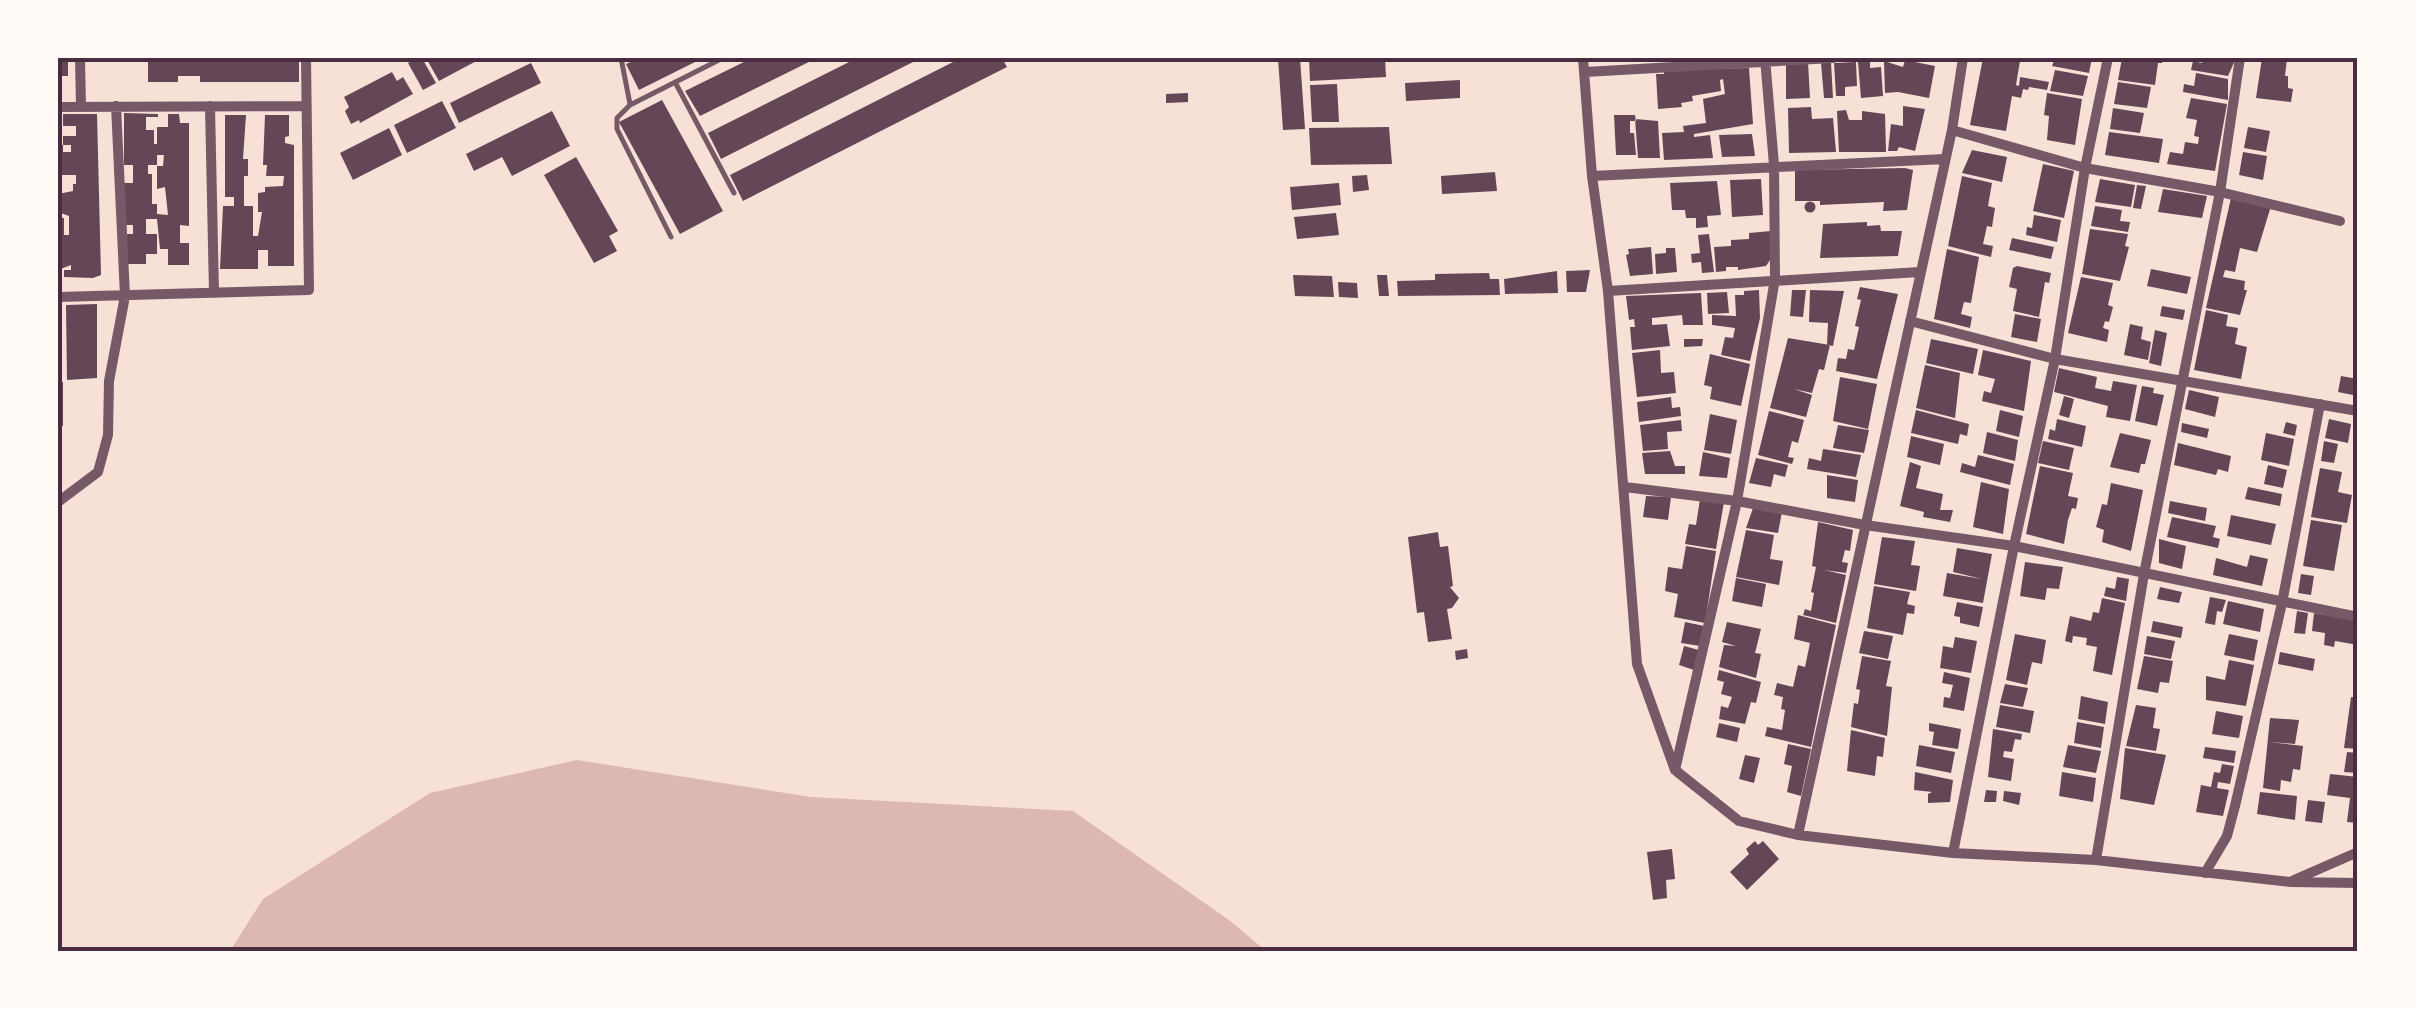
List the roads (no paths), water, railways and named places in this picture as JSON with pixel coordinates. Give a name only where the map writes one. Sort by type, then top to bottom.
[{"type":"street","points":[[80,58],[81,106]]},
{"type":"street","points":[[58,297],[309,290],[306,58]]},
{"type":"street","points":[[1584,58],[1592,176],[1608,290],[1637,664],[1675,770],[1738,821],[1798,834],[1954,853],[2096,860],[2291,882],[2358,883]]},
{"type":"street","points":[[1584,72],[1833,58]]},
{"type":"street","points":[[1798,834],[1952,130],[1962,58]]},
{"type":"street","points":[[1954,853],[2014,546],[2056,358],[2084,168],[2108,58]]},
{"type":"street","points":[[2096,860],[2144,574],[2220,192],[2240,58]]},
{"type":"street","points":[[1675,770],[1736,500],[1775,279],[1774,165],[1765,60]]},
{"type":"street","points":[[58,502],[98,472],[104,462],[108,436],[109,381],[125,296],[116,106]]},
{"type":"street","points":[[210,106],[214,292]]},
{"type":"street","points":[[58,107],[306,106]]},
{"type":"street","points":[[1952,130],[2084,168],[2220,192],[2340,221]]},
{"type":"street","points":[[1592,176],[1945,158]]},
{"type":"street","points":[[1608,290],[1920,272]]},
{"type":"street","points":[[1910,321],[2056,358],[2358,411]]},
{"type":"street","points":[[2205,873],[2227,836],[2236,806],[2282,602],[2320,404]]},
{"type":"street","points":[[1625,487],[1736,500],[1865,525],[2014,546],[2358,617]]},
{"type":"street","points":[[2291,882],[2358,852]]},
{"type":"lane","points":[[621,58],[630,105]]},
{"type":"lane","points":[[671,237],[617,129],[617,118],[630,105],[723,58]]},
{"type":"lane","points":[[675,82],[734,193]]}]
